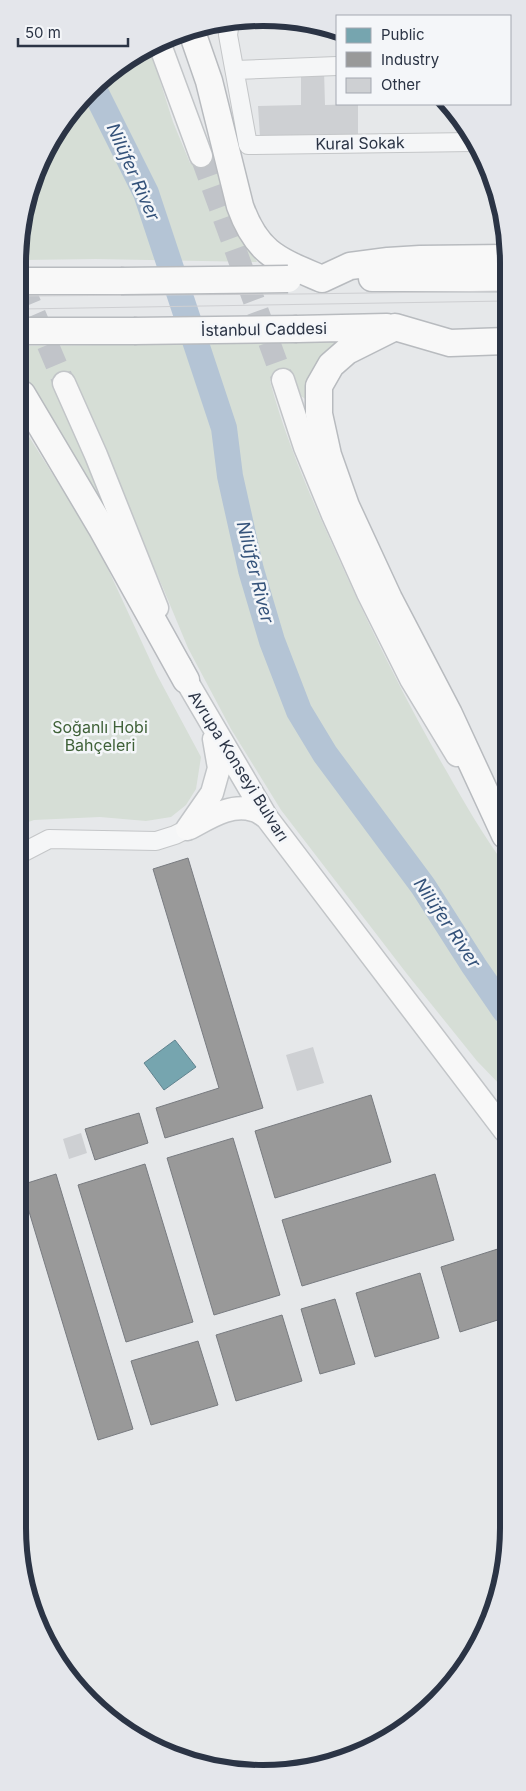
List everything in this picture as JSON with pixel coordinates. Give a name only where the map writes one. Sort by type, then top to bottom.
[{"type":"highway","points":[[194,37],[209,81],[245,221],[253,234],[271,255],[322,279],[350,266],[388,261],[500,258]]},
{"type":"highway","points":[[26,281],[500,278]]},
{"type":"highway","name":"İstanbul Caddesi","points":[[26,331],[500,326]]},
{"type":"highway","points":[[500,341],[450,343],[395,327],[347,351],[331,365],[319,386],[319,414],[328,455],[346,506],[389,599],[450,714],[500,824]]},
{"type":"highway","points":[[26,401],[101,527],[186,680]]},
{"type":"main road","points":[[162,49],[201,156]]},
{"type":"main road","points":[[283,380],[309,455],[333,515],[368,593],[411,679],[500,827]]},
{"type":"main road","name":"Avrupa Konseyi Bulvarı","points":[[64,383],[96,455],[186,680],[212,726],[267,818],[500,1124]]},
{"type":"main road","points":[[187,829],[212,793],[219,768],[212,726]]},
{"type":"main road","points":[[187,829],[215,815],[236,808],[254,810],[267,818]]},
{"type":"main road","points":[[370,955],[430,1014],[500,1100]]},
{"type":"street","points":[[229,29],[228,35],[235,70],[336,66]]},
{"type":"street","name":"Kural Sokak","points":[[235,70],[248,145],[466,142]]},
{"type":"street","points":[[26,851],[49,840],[156,841],[187,829]]},
{"type":"green space","points":[[152,54],[173,122],[190,163],[218,152],[239,228],[257,262],[96,259],[26,260],[28,232],[34,202],[44,172],[66,131],[75,119],[107,85],[131,66]]},
{"type":"green space","points":[[336,342],[325,354],[308,401],[301,396],[294,375],[270,381],[304,480],[370,627],[433,748],[474,819],[500,858],[500,1085],[477,1061],[407,974],[281,810],[231,729],[188,648],[117,487],[73,375],[53,383],[107,512],[26,386],[26,346]]},
{"type":"green space","name":"Soğanlı Hobi Bahçeleri","points":[[26,432],[96,543],[157,675],[201,757],[196,789],[186,805],[171,817],[146,821],[100,817],[34,820],[26,823]]},
{"type":"building: Public","points":[[175,1040],[196,1067],[164,1090],[144,1063]]},
{"type":"building: Industry","points":[[188,858],[263,1108],[165,1138],[156,1108],[219,1088],[153,869]]},
{"type":"building: Industry","points":[[371,1095],[391,1162],[275,1198],[255,1131]]},
{"type":"building: Industry","points":[[139,1113],[148,1143],[95,1160],[85,1129]]},
{"type":"building: Industry","points":[[233,1138],[280,1295],[214,1315],[167,1158]]},
{"type":"building: Industry","points":[[145,1164],[193,1322],[126,1342],[78,1185]]},
{"type":"building: Industry","points":[[56,1174],[133,1429],[98,1440],[26,1202],[26,1183]]},
{"type":"building: Industry","points":[[435,1174],[454,1240],[302,1286],[282,1220]]},
{"type":"building: Industry","points":[[500,1248],[500,1319],[460,1332],[441,1267]]},
{"type":"building: Industry","points":[[420,1273],[439,1338],[375,1357],[356,1293]]},
{"type":"building: Industry","points":[[335,1299],[355,1364],[320,1374],[301,1309]]},
{"type":"building: Industry","points":[[282,1315],[302,1381],[236,1401],[216,1335]]},
{"type":"building: Industry","points":[[198,1341],[218,1405],[151,1425],[131,1361]]},
{"type":"building: Other","points":[[324,70],[325,105],[358,105],[358,136],[260,137],[258,106],[301,105],[301,71]]},
{"type":"building: Other","points":[[313,1047],[324,1083],[297,1091],[286,1055]]},
{"type":"building: Other","points":[[81,1133],[87,1153],[69,1159],[63,1139]]},
{"type":"waterway","name":"Nilüfer River","points":[[97,95],[146,193],[224,428],[230,476],[251,570],[272,641],[299,711],[325,754],[423,886],[500,1004]]},
{"type":"tunnel","points":[[201,156],[283,380]]},
{"type":"tunnel","points":[[26,293],[64,383]]},
{"type":"tram line","points":[[26,296],[500,291]]},
{"type":"tram line","points":[[26,309],[500,301]]}]
